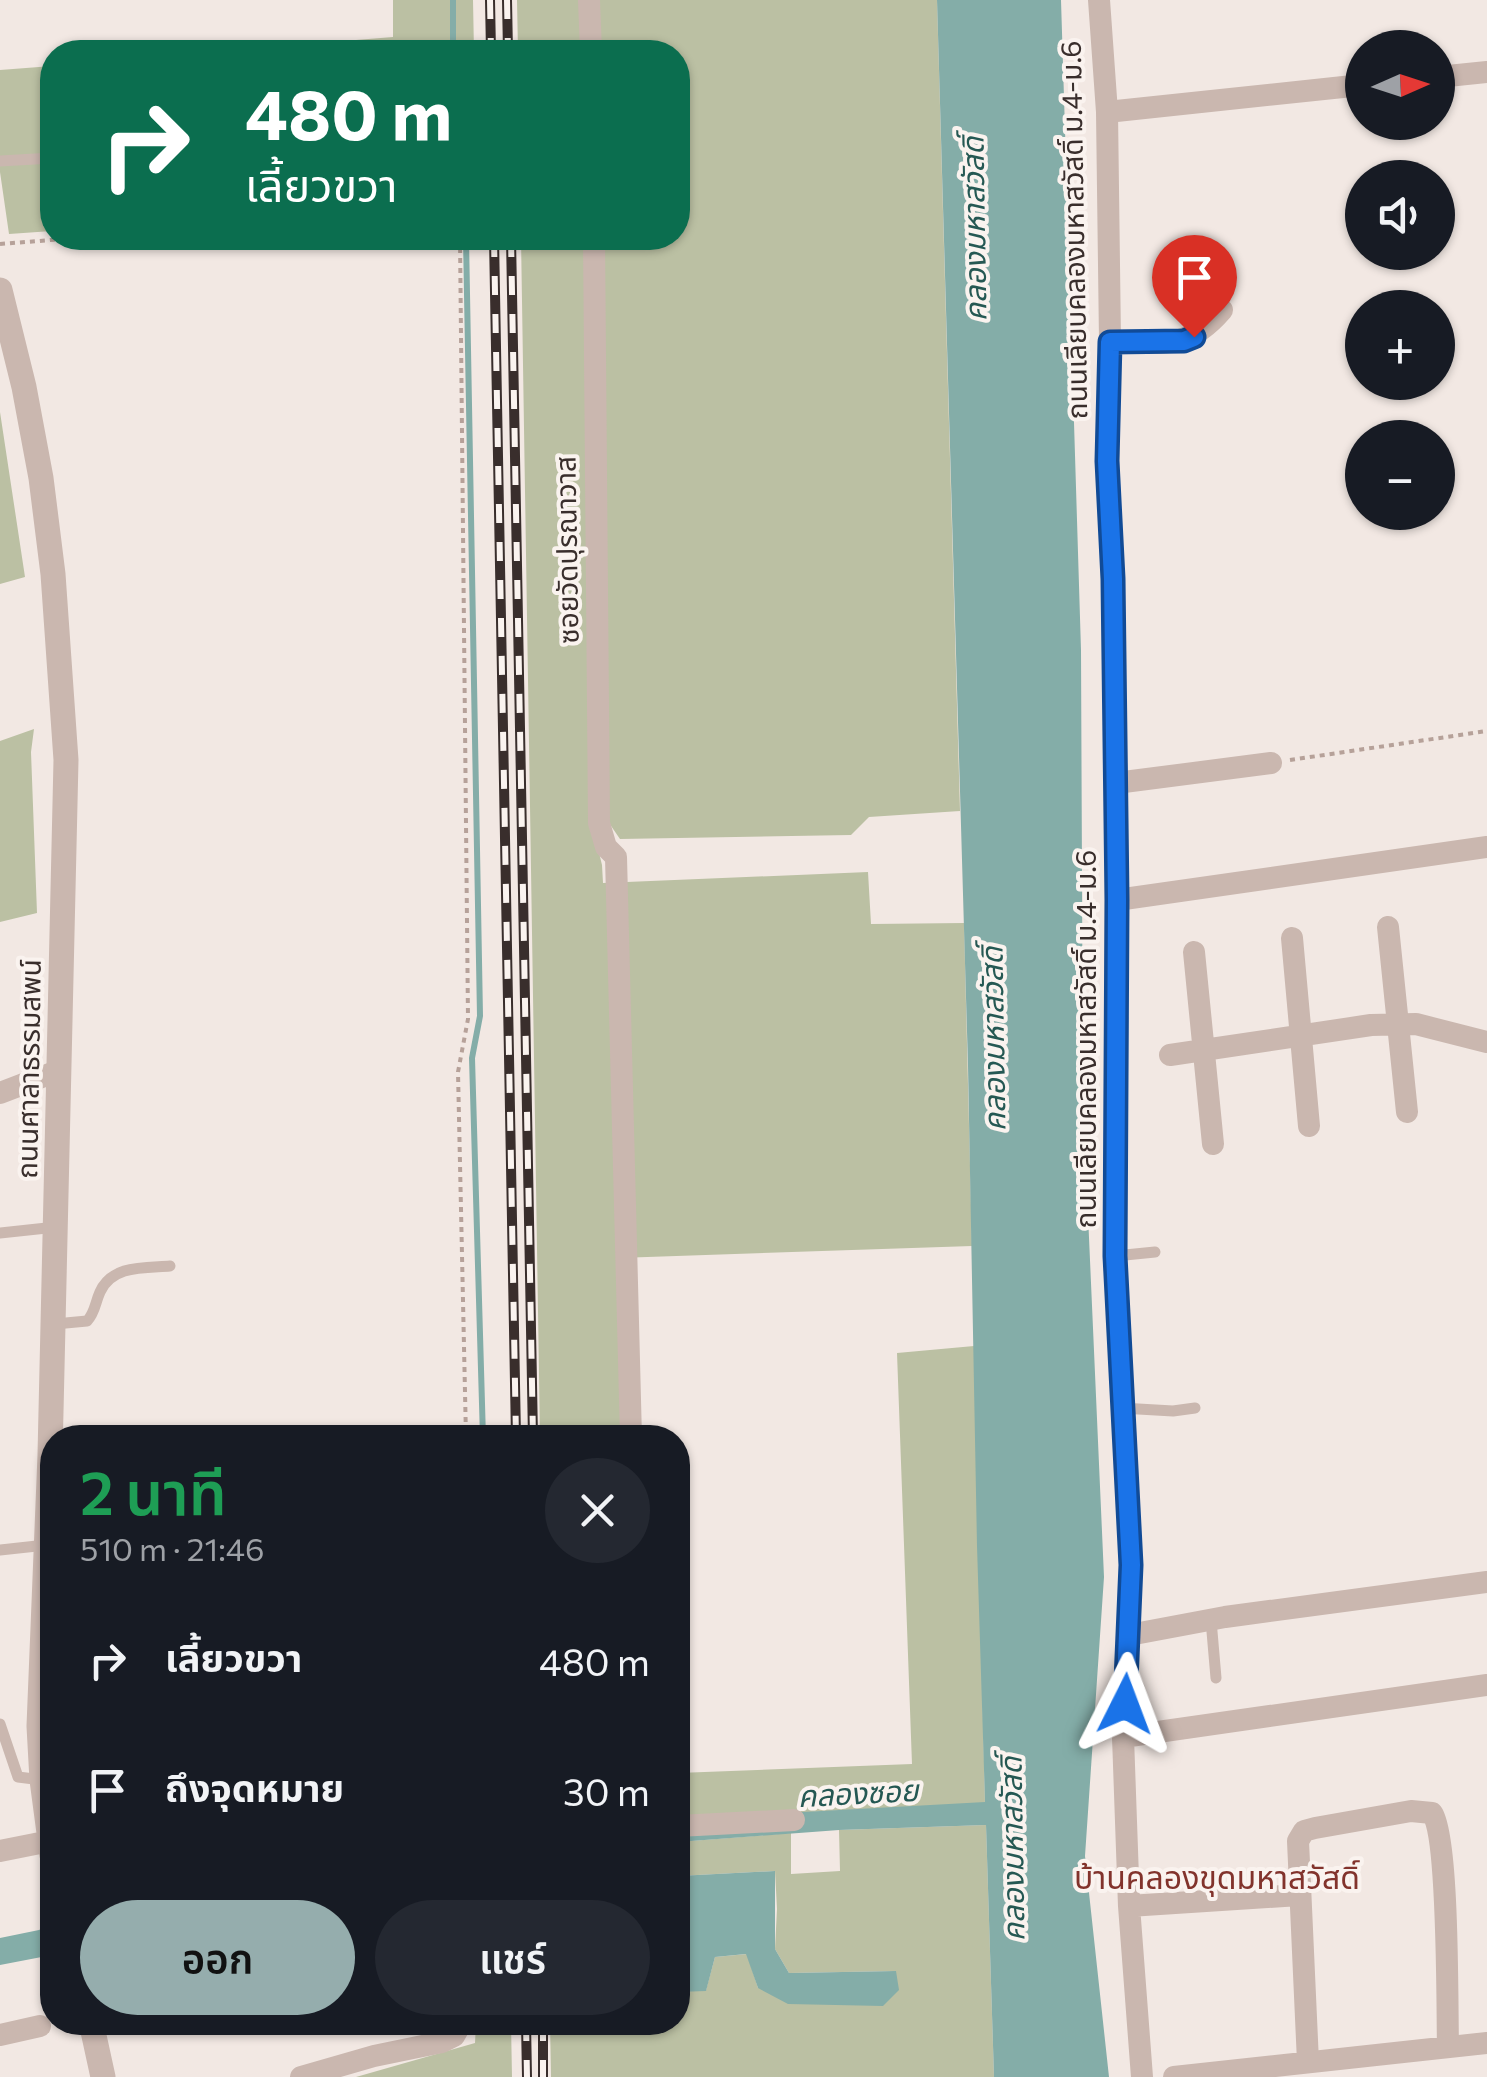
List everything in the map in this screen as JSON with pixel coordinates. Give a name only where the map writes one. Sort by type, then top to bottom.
[{"type":"street","points":[[590,0],[590,40]]},
{"type":"street","name":"ถนนเลียบคลองมหาสวัสดิ์ ม.4-ม.6","points":[[1099,0],[1107,112],[1107,461],[1116,784],[1115,1256],[1131,1565],[1124,1738],[1129,1906],[1142,2077]]},
{"type":"street","points":[[1455,75],[1487,72]]},
{"type":"street","points":[[1107,112],[1345,87]]},
{"type":"street","name":"ซอยวัดปุรณาวาส","points":[[594,250],[599,822],[606,847],[616,857],[631,1425]]},
{"type":"street","name":"ถนนศาลาธรรมสพน์","points":[[0,290],[33,432],[52,574],[66,760],[50,1425]]},
{"type":"street","points":[[1110,342],[1184,341],[1207,327],[1222,310]]},
{"type":"street","points":[[1116,784],[1271,763]]},
{"type":"street","points":[[1117,900],[1487,847]]},
{"type":"street","points":[[1388,927],[1406,1112]]},
{"type":"street","points":[[1292,938],[1309,1126]]},
{"type":"street","points":[[1194,952],[1213,1144]]},
{"type":"street","points":[[1170,1054],[1370,1025],[1416,1024],[1487,1042]]},
{"type":"street","points":[[0,1093],[60,1070]]},
{"type":"street","points":[[1128,1636],[1211,1620],[1487,1582]]},
{"type":"street","points":[[1124,1738],[1487,1685]]},
{"type":"street","points":[[1308,2062],[1298,1842],[1304,1832],[1412,1811],[1432,1813],[1439,1830],[1446,1926],[1448,2047]]},
{"type":"street","points":[[690,1825],[794,1820]]},
{"type":"street","points":[[0,1850],[40,1848]]},
{"type":"street","points":[[1129,1906],[1299,1895]]},
{"type":"street","points":[[0,2035],[40,2026]]},
{"type":"street","points":[[93,2035],[103,2077]]},
{"type":"street","points":[[302,2077],[442,2042],[455,2035]]},
{"type":"street","points":[[1174,2077],[1487,2043]]},
{"type":"lane","points":[[0,160],[40,158]]},
{"type":"lane","points":[[0,1233],[56,1227]]},
{"type":"lane","points":[[1115,1256],[1155,1252]]},
{"type":"lane","points":[[53,1324],[87,1321],[93,1316],[104,1284],[112,1276],[126,1270],[170,1266]]},
{"type":"lane","points":[[1121,1408],[1195,1408]]},
{"type":"lane","points":[[0,1550],[40,1546]]},
{"type":"lane","points":[[1211,1620],[1216,1678]]},
{"type":"lane","points":[[0,1724],[18,1777],[40,1780]]},
{"type":"path","points":[[0,244],[40,241]]},
{"type":"path","points":[[460,250],[468,1019],[458,1072],[466,1425]]},
{"type":"path","points":[[1271,763],[1487,731]]},
{"type":"green space","points":[[393,0],[473,0],[474,40],[356,40],[393,37]]},
{"type":"green space","points":[[517,0],[580,0],[582,40],[518,40]]},
{"type":"green space","points":[[598,0],[937,0],[960,811],[869,817],[851,835],[620,839],[609,823],[601,250],[690,250],[690,40],[598,40]]},
{"type":"green space","points":[[40,67],[40,232],[9,234],[0,172],[0,70]]},
{"type":"green space","points":[[521,250],[586,250],[591,820],[603,883],[868,872],[871,924],[964,923],[972,1246],[618,1258],[623,1425],[540,1425]]},
{"type":"green space","points":[[0,412],[25,577],[0,584]]},
{"type":"green space","points":[[34,729],[31,752],[37,913],[0,922],[0,741]]},
{"type":"green space","points":[[974,1346],[985,1803],[690,1818],[690,1773],[912,1764],[897,1353]]},
{"type":"green space","points":[[986,1825],[994,2077],[551,2077],[550,2035],[690,2035],[690,1991],[706,1990],[715,1957],[747,1954],[758,1988],[896,1971],[789,1973],[775,1949],[775,1871],[690,1875],[690,1841],[791,1833],[791,1874],[840,1871],[839,1830]]},
{"type":"green space","points":[[475,2035],[511,2035],[512,2077],[356,2077],[475,2043]]},
{"type":"water","name":"คลองมหาสวัสดิ์","points":[[937,0],[1061,0],[1081,650],[1083,1102],[1104,1577],[1085,1856],[1109,2077],[994,2077],[986,1825],[690,1841],[690,1818],[985,1802]]},
{"type":"water","points":[[775,1871],[775,1949],[789,1973],[896,1971],[899,1990],[883,2006],[788,2004],[758,1988],[746,1954],[715,1957],[706,1991],[690,1992],[690,1875]]},
{"type":"water","points":[[39,1930],[40,1957],[0,1965],[0,1938]]},
{"type":"waterway","points":[[453,0],[453,40]]},
{"type":"waterway","points":[[466,250],[480,1016],[472,1058],[483,1425]]},
{"type":"railway","points":[[490,0],[491,40]]},
{"type":"railway","points":[[507,0],[508,40]]},
{"type":"railway","points":[[494,250],[516,1425]]},
{"type":"railway","points":[[511,250],[533,1425]]},
{"type":"railway","points":[[526,2035],[527,2077]]},
{"type":"railway","points":[[543,2035],[543,2077]]},
{"type":"district","name":"บ้านคลองขุดมหาสวัสดิ์","points":[[1217,1878]]},
{"type":"route","points":[[1125,1704],[1131,1565],[1115,1256],[1117,900],[1113,579],[1107,461],[1110,342],[1184,341],[1194,337]]},
{"type":"water label","name":"คลองซอย","points":[[858,1794]]}]
